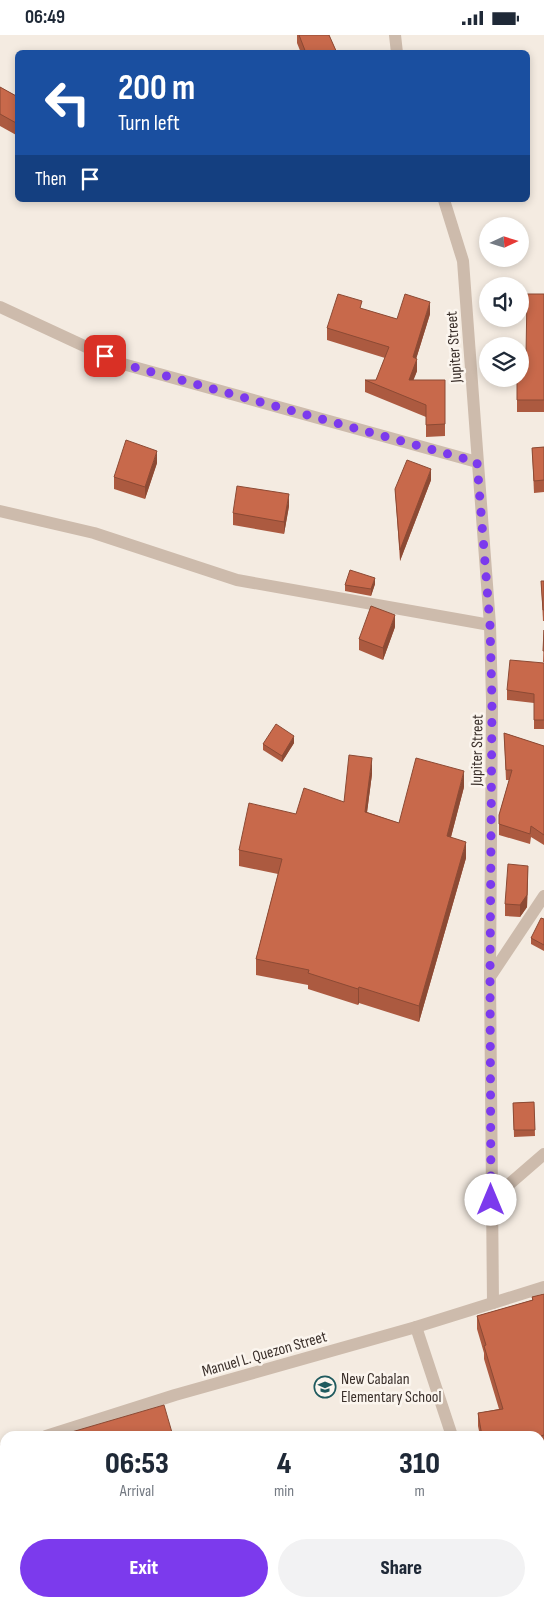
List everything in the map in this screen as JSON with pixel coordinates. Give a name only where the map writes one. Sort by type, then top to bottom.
[{"type":"street","points":[[395,35],[397,50]]},
{"type":"street","name":"Jupiter Street","points":[[445,202],[463,261],[490,625],[492,711],[490,977],[493,1303]]},
{"type":"street","points":[[0,307],[123,364],[477,462]]},
{"type":"street","points":[[0,511],[94,533],[237,580],[490,625]]},
{"type":"street","points":[[490,977],[544,895]]},
{"type":"street","points":[[491,1200],[544,1154]]},
{"type":"street","name":"Manuel L. Quezon Street","points":[[62,1431],[175,1395],[416,1327],[544,1287]]},
{"type":"street","points":[[416,1327],[450,1431]]},
{"type":"building","points":[[299,35],[329,35],[336,50],[305,50]]},
{"type":"building","points":[[0,87],[15,95],[15,122],[0,114]]},
{"type":"building","points":[[338,294],[362,301],[360,308],[397,319],[405,294],[430,302],[413,357],[417,359],[409,380],[445,380],[445,424],[426,425],[426,405],[365,380],[376,380],[389,347],[327,328]]},
{"type":"building","points":[[529,294],[544,294],[544,400],[517,400],[517,387],[529,387],[529,337],[526,337],[526,327],[529,327]]},
{"type":"building","points":[[126,440],[157,451],[145,487],[114,477]]},
{"type":"building","points":[[544,447],[544,480],[534,481],[532,448]]},
{"type":"building","points":[[407,460],[431,469],[400,550],[395,489]]},
{"type":"building","points":[[237,486],[289,494],[284,522],[233,513]]},
{"type":"building","points":[[350,570],[375,578],[371,589],[345,585]]},
{"type":"building","points":[[541,581],[544,581],[544,610],[543,610]]},
{"type":"building","points":[[371,606],[395,615],[383,648],[359,639]]},
{"type":"building","points":[[510,660],[544,663],[544,720],[534,720],[534,694],[507,690]]},
{"type":"building","points":[[276,724],[294,736],[282,756],[263,744]]},
{"type":"building","points":[[504,733],[544,746],[544,835],[531,826],[530,834],[499,824],[499,815],[512,770],[506,770]]},
{"type":"building","points":[[349,755],[372,758],[365,812],[399,823],[416,758],[464,771],[447,836],[466,842],[419,1006],[308,973],[309,970],[256,959],[282,859],[239,850],[249,803],[296,814],[304,788],[344,802]]},
{"type":"building","points":[[508,864],[528,866],[527,895],[520,905],[505,904]]},
{"type":"building","points":[[541,918],[544,919],[544,945],[531,938]]},
{"type":"building","points":[[534,1102],[535,1130],[514,1130],[513,1103]]},
{"type":"building","points":[[544,1294],[544,1431],[481,1431],[478,1413],[503,1409],[477,1316],[533,1300],[532,1297]]},
{"type":"building","points":[[164,1405],[172,1431],[75,1431]]},
{"type":"place","name":"New Cabalan Elementary School","points":[[325,1387]]},
{"type":"route","points":[[105,356],[123,364],[477,462],[490,625],[492,701],[491,1200]]}]
